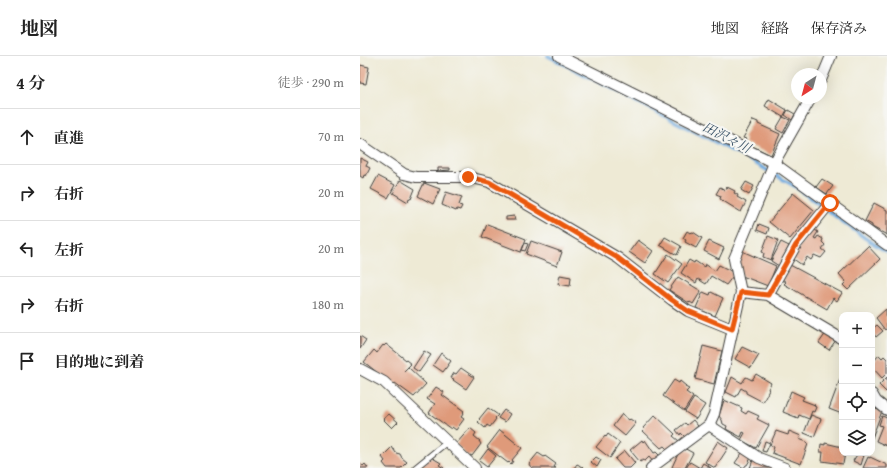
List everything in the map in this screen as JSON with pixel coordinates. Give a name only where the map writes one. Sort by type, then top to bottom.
[{"type":"street","points":[[559,56],[582,69],[773,164],[887,245]]},
{"type":"street","points":[[826,68],[831,56]]},
{"type":"street","points":[[651,468],[709,425],[714,414],[741,292],[734,259],[773,164],[808,104]]},
{"type":"street","points":[[360,144],[404,174],[416,177],[468,177],[489,182],[618,258],[688,311],[732,329]]},
{"type":"street","points":[[768,295],[796,245],[830,204]]},
{"type":"street","points":[[741,292],[768,295],[839,337]]},
{"type":"street","points":[[360,368],[384,382],[475,468]]},
{"type":"street","points":[[875,399],[887,410]]},
{"type":"street","points":[[709,425],[760,458],[785,468]]},
{"type":"lane","points":[[415,468],[447,442]]},
{"type":"building","points":[[360,65],[369,67],[366,84],[360,83]]},
{"type":"building","points":[[769,99],[787,110],[783,117],[765,106]]},
{"type":"building","points":[[788,110],[795,114],[792,120],[785,115]]},
{"type":"building","points":[[783,117],[790,120],[783,133],[776,129]]},
{"type":"building","points":[[753,120],[758,122],[758,124],[780,134],[771,155],[745,143],[746,139],[743,138]]},
{"type":"building","points":[[360,158],[368,162],[366,166],[370,168],[366,176],[364,175],[363,178],[360,176]]},
{"type":"building","points":[[438,168],[450,168],[450,170],[438,171]]},
{"type":"building","points":[[378,176],[395,185],[388,198],[371,189]]},
{"type":"building","points":[[822,179],[833,186],[827,194],[816,187]]},
{"type":"building","points":[[400,180],[415,189],[411,199],[409,198],[408,202],[393,193]]},
{"type":"building","points":[[746,182],[754,186],[749,195],[741,190]]},
{"type":"building","points":[[424,183],[440,189],[433,204],[418,196]]},
{"type":"building","points":[[720,187],[725,190],[727,187],[735,191],[734,193],[738,195],[737,197],[746,202],[741,212],[720,199],[721,196],[716,194]]},
{"type":"building","points":[[446,192],[462,197],[459,205],[462,206],[460,210],[457,209],[456,211],[442,205]]},
{"type":"building","points":[[793,193],[814,210],[790,239],[769,222]]},
{"type":"building","points":[[874,203],[887,210],[887,235],[872,227],[872,225],[865,221]]},
{"type":"building","points":[[514,216],[515,220],[506,220],[506,217]]},
{"type":"building","points":[[487,224],[526,239],[521,252],[482,237]]},
{"type":"building","points":[[759,224],[769,228],[767,234],[757,230]]},
{"type":"building","points":[[812,228],[818,232],[814,238],[816,239],[818,236],[823,239],[822,242],[825,245],[822,249],[826,252],[821,258],[814,255],[811,260],[807,257],[802,265],[792,258]]},
{"type":"building","points":[[687,231],[690,233],[693,232],[702,238],[696,248],[685,242],[686,240],[683,238]]},
{"type":"building","points":[[768,236],[778,240],[771,260],[763,257],[764,253],[762,252]]},
{"type":"building","points":[[665,237],[681,246],[677,255],[660,245]]},
{"type":"building","points":[[638,240],[653,251],[645,263],[629,252]]},
{"type":"building","points":[[531,241],[562,252],[557,266],[526,254]]},
{"type":"building","points":[[709,241],[724,248],[719,259],[704,251]]},
{"type":"building","points":[[781,242],[789,246],[779,266],[771,261]]},
{"type":"building","points":[[525,243],[528,244],[525,251],[522,250]]},
{"type":"building","points":[[868,246],[880,259],[848,290],[843,285],[846,282],[839,274]]},
{"type":"building","points":[[742,251],[776,266],[768,286],[742,276],[739,260]]},
{"type":"building","points":[[668,254],[682,264],[668,283],[655,274]]},
{"type":"building","points":[[689,260],[694,263],[695,261],[704,267],[705,264],[715,271],[719,265],[731,271],[733,276],[726,285],[711,276],[706,284],[698,279],[696,283],[681,273]]},
{"type":"building","points":[[790,265],[842,293],[837,301],[833,298],[827,309],[784,284],[786,282],[782,279]]},
{"type":"building","points":[[560,275],[571,277],[570,286],[558,284]]},
{"type":"building","points":[[678,277],[701,291],[693,304],[669,290]]},
{"type":"building","points":[[703,292],[710,295],[711,292],[723,298],[715,316],[696,308]]},
{"type":"building","points":[[886,309],[887,328],[885,330],[876,318]]},
{"type":"building","points":[[877,325],[883,331],[876,337],[875,336],[875,327]]},
{"type":"building","points":[[826,333],[836,340],[829,350],[819,343]]},
{"type":"building","points":[[360,336],[366,340],[360,349]]},
{"type":"building","points":[[386,344],[411,364],[408,367],[426,384],[414,397],[395,383],[393,385],[364,362],[374,350],[377,353],[383,345],[384,346]]},
{"type":"building","points":[[703,346],[722,351],[714,384],[695,379]]},
{"type":"building","points":[[742,347],[759,355],[751,368],[735,359]]},
{"type":"building","points":[[424,351],[431,355],[419,372],[413,368]]},
{"type":"building","points":[[441,353],[451,361],[443,372],[433,365]]},
{"type":"building","points":[[879,355],[882,358],[884,356],[887,359],[887,373],[882,378],[875,370],[875,360]]},
{"type":"building","points":[[461,368],[474,377],[466,389],[451,378],[454,373],[456,374]]},
{"type":"building","points":[[756,374],[771,383],[763,402],[746,393],[746,391],[741,388],[736,397],[726,392],[732,377],[742,383],[746,377],[752,380]]},
{"type":"building","points":[[887,377],[887,391],[886,392],[879,385]]},
{"type":"building","points":[[674,380],[679,383],[680,381],[686,386],[685,387],[689,389],[686,392],[693,397],[684,411],[663,396]]},
{"type":"building","points":[[839,382],[839,413],[829,409]]},
{"type":"building","points":[[436,387],[444,392],[442,395],[464,411],[461,417],[464,419],[456,430],[452,427],[451,429],[429,413],[435,404],[427,399]]},
{"type":"building","points":[[791,391],[804,397],[802,400],[815,405],[814,406],[816,407],[814,412],[812,411],[809,419],[799,415],[798,418],[783,412]]},
{"type":"building","points":[[694,398],[705,405],[696,419],[685,412]]},
{"type":"building","points":[[724,400],[742,408],[741,411],[746,414],[748,411],[759,416],[757,419],[769,425],[756,448],[741,440],[745,433],[743,432],[741,437],[726,429],[727,426],[723,424],[719,416]]},
{"type":"building","points":[[488,408],[498,415],[490,427],[487,425],[485,428],[478,422]]},
{"type":"building","points":[[875,409],[882,411],[875,430]]},
{"type":"building","points":[[504,410],[510,414],[505,422],[498,418]]},
{"type":"building","points":[[389,414],[398,422],[392,428],[383,419]]},
{"type":"building","points":[[622,414],[629,420],[630,419],[636,423],[625,436],[613,426]]},
{"type":"building","points":[[655,415],[675,434],[673,436],[679,441],[668,450],[664,446],[661,448],[643,431],[645,429],[643,428]]},
{"type":"building","points":[[811,415],[821,419],[814,437],[804,433]]},
{"type":"building","points":[[882,416],[887,418],[887,446],[876,441],[882,426],[879,425]]},
{"type":"building","points":[[693,420],[698,426],[685,437],[681,433],[680,435],[676,430],[685,423],[687,425]]},
{"type":"building","points":[[470,428],[476,433],[474,436],[480,441],[481,444],[472,456],[470,455],[468,457],[456,444]]},
{"type":"building","points":[[500,430],[522,448],[512,460],[513,461],[511,464],[487,447]]},
{"type":"building","points":[[776,431],[788,435],[789,431],[801,436],[799,439],[807,442],[806,443],[808,444],[801,464],[772,453],[774,447],[770,445]]},
{"type":"building","points":[[608,434],[620,443],[610,458],[596,447]]},
{"type":"building","points":[[642,440],[643,442],[645,440],[654,453],[656,452],[661,457],[654,463],[649,457],[645,461],[643,460],[640,462],[630,450]]},
{"type":"building","points":[[718,441],[728,448],[715,468],[705,462]]},
{"type":"building","points":[[765,441],[770,443],[766,452],[762,451]]},
{"type":"building","points":[[825,443],[839,446],[839,456],[844,456],[843,464],[822,461],[823,452],[820,452],[821,444],[825,445]]},
{"type":"building","points":[[392,447],[396,453],[400,454],[407,462],[401,468],[387,468],[383,463],[385,461],[382,457]]},
{"type":"building","points":[[682,447],[693,453],[685,468],[673,468],[672,467]]},
{"type":"building","points":[[488,449],[496,456],[487,467],[479,461]]},
{"type":"building","points":[[625,451],[635,463],[630,468],[623,468],[615,459]]},
{"type":"building","points":[[538,453],[556,464],[554,467],[556,468],[533,468],[530,466],[529,464]]},
{"type":"building","points":[[742,453],[751,458],[744,468],[735,463]]},
{"type":"building","points":[[856,456],[864,456],[861,465],[853,461]]},
{"type":"building","points":[[431,457],[441,463],[439,465],[444,468],[421,468],[420,466],[424,461],[426,463]]},
{"type":"building","points":[[596,457],[601,460],[597,467],[591,462]]},
{"type":"building","points":[[868,457],[887,465],[887,468],[863,468]]},
{"type":"building","points":[[753,460],[760,463],[774,468],[750,468]]},
{"type":"building","points":[[690,462],[700,468],[686,468]]},
{"type":"building","points":[[360,463],[363,466],[365,464],[368,468],[360,468]]},
{"type":"building","points":[[703,463],[711,468],[700,468]]},
{"type":"building","points":[[577,464],[579,465],[583,468],[574,468]]},
{"type":"waterway","name":"田沢々川","points":[[548,56],[748,159],[796,187],[865,238],[887,252]]},
{"type":"route","points":[[468,177],[489,182],[618,258],[688,311],[732,329],[741,292],[768,295],[796,245],[830,203]]}]
